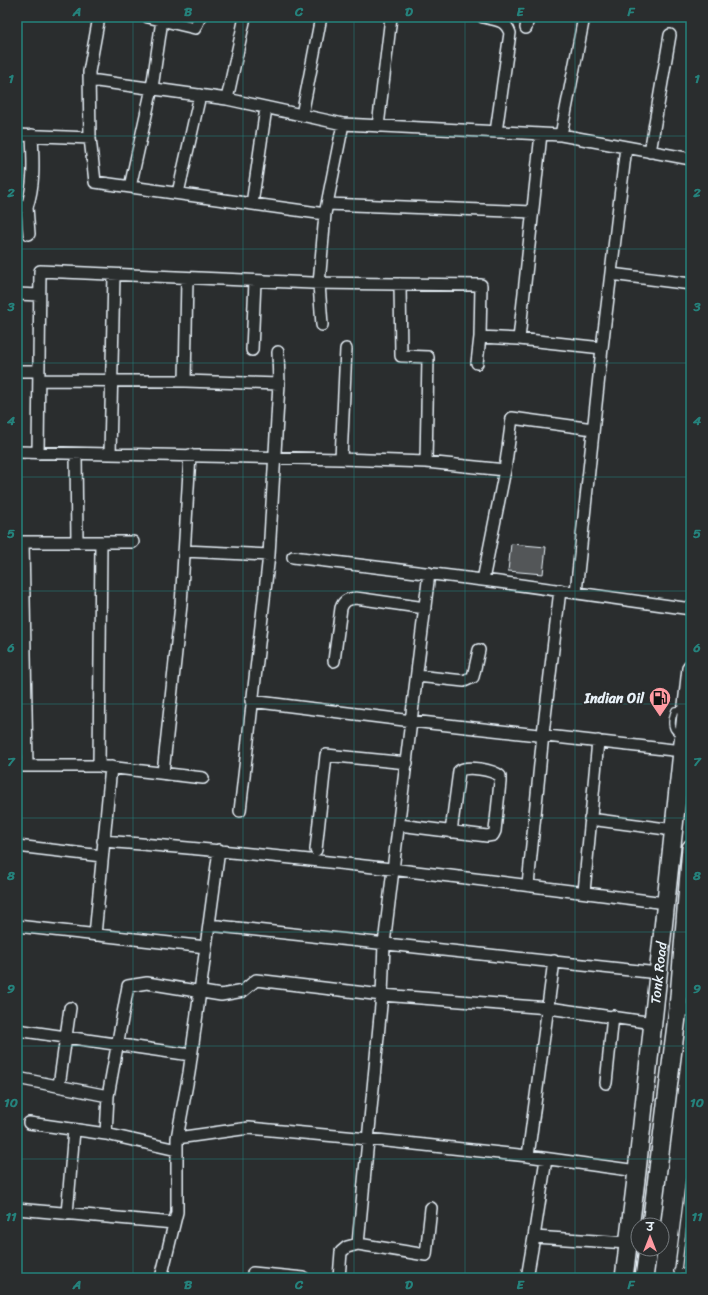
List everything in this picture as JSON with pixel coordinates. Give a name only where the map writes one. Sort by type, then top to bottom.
[{"type":"main road","name":"Tonk Road","points":[[624,1278],[637,1171],[665,903],[686,746],[686,709],[691,668]]},
{"type":"main road","name":"Tonk Road","points":[[652,1217],[684,1009],[691,848]]},
{"type":"main road","points":[[644,1278],[647,1257]]},
{"type":"street","points":[[99,17],[90,80],[90,138],[95,182],[252,204],[326,209],[532,212]]},
{"type":"street","points":[[148,17],[195,28],[200,17]]},
{"type":"street","points":[[227,99],[245,17]]},
{"type":"street","points":[[302,115],[321,17]]},
{"type":"street","points":[[378,126],[391,17]]},
{"type":"street","points":[[483,17],[504,22],[510,33],[496,132]]},
{"type":"street","points":[[561,135],[584,17]]},
{"type":"street","points":[[130,187],[152,88],[162,20]]},
{"type":"street","points":[[650,152],[670,35]]},
{"type":"street","points":[[90,80],[227,99],[343,124],[561,135],[691,159]]},
{"type":"street","points":[[178,194],[200,95]]},
{"type":"street","points":[[252,204],[266,108]]},
{"type":"street","points":[[322,325],[319,284],[326,209],[343,124]]},
{"type":"street","points":[[519,339],[541,134]]},
{"type":"street","points":[[17,135],[90,138]]},
{"type":"street","points":[[29,234],[22,206],[32,192],[32,135]]},
{"type":"street","points":[[576,592],[602,348],[626,147]]},
{"type":"street","points":[[38,453],[40,271],[319,284],[481,285],[478,363]]},
{"type":"street","points":[[611,274],[691,284]]},
{"type":"street","points":[[110,454],[114,275]]},
{"type":"street","points":[[185,381],[187,278]]},
{"type":"street","points":[[252,350],[255,281]]},
{"type":"street","points":[[400,284],[401,356],[428,357],[426,462]]},
{"type":"street","points":[[17,294],[40,295]]},
{"type":"street","points":[[480,337],[519,339],[602,348]]},
{"type":"street","points":[[341,459],[346,349]]},
{"type":"street","points":[[240,812],[251,701],[269,555],[279,384],[278,352]]},
{"type":"street","points":[[17,371],[39,376],[112,380],[279,384]]},
{"type":"street","points":[[483,580],[505,470],[512,418],[593,429]]},
{"type":"street","points":[[17,452],[190,456],[274,456],[426,462],[505,470]]},
{"type":"street","points":[[76,454],[77,542]]},
{"type":"street","points":[[163,772],[181,605],[190,456]]},
{"type":"street","points":[[133,542],[20,542],[22,766],[99,766],[163,772],[203,778]]},
{"type":"street","points":[[99,766],[101,542]]},
{"type":"street","points":[[184,551],[269,555]]},
{"type":"street","points":[[293,557],[576,592],[691,609]]},
{"type":"street","points":[[358,1244],[382,995],[384,944],[429,573]]},
{"type":"street","points":[[528,886],[543,734],[560,590]]},
{"type":"street","points":[[334,660],[341,608],[343,602],[348,599],[356,598],[425,608]]},
{"type":"street","points":[[417,676],[464,681],[470,679],[473,677],[479,650]]},
{"type":"street","points":[[251,701],[412,721],[598,740],[686,746]]},
{"type":"street","points":[[584,892],[598,740]]},
{"type":"street","points":[[316,850],[326,755],[407,763]]},
{"type":"street","points":[[95,935],[111,767]]},
{"type":"street","points":[[399,825],[451,832],[487,836],[493,834],[495,831],[500,776],[495,772],[466,768],[459,771],[451,832]]},
{"type":"street","points":[[590,819],[674,830]]},
{"type":"street","points":[[104,841],[219,850],[394,869],[665,903]]},
{"type":"street","points":[[17,846],[102,856]]},
{"type":"street","points":[[160,1278],[177,1212],[177,1144],[191,1055],[198,992],[206,947],[219,850]]},
{"type":"street","points":[[209,925],[658,973]]},
{"type":"street","points":[[17,926],[206,947]]},
{"type":"street","points":[[528,1156],[549,1008],[554,961]]},
{"type":"street","points":[[106,1134],[108,1096],[128,986],[148,983],[221,995],[243,990],[256,980],[382,995],[549,1008],[613,1016],[653,1023]]},
{"type":"street","points":[[59,1086],[70,1008]]},
{"type":"street","points":[[606,1083],[613,1016]]},
{"type":"street","points":[[17,1030],[191,1055]]},
{"type":"street","points":[[17,1078],[108,1096]]},
{"type":"street","points":[[29,1122],[74,1130],[177,1144],[249,1128],[528,1156],[637,1171]]},
{"type":"street","points":[[67,1214],[74,1130]]},
{"type":"street","points":[[527,1278],[546,1158]]},
{"type":"street","points":[[339,1278],[341,1252],[347,1247],[358,1244],[426,1255],[431,1208]]},
{"type":"street","points":[[17,1209],[174,1224]]},
{"type":"street","points":[[534,1237],[628,1243]]},
{"type":"street","points":[[252,1278],[253,1273],[304,1278]]},
{"type":"lane","points":[[677,1278],[689,1181]]},
{"type":"lane","points":[[678,1271],[691,1272]]},
{"type":"building","points":[[511,544],[546,547],[543,574],[508,571]]},
{"type":"place","name":"Indian Oil","points":[[660,718]]}]
